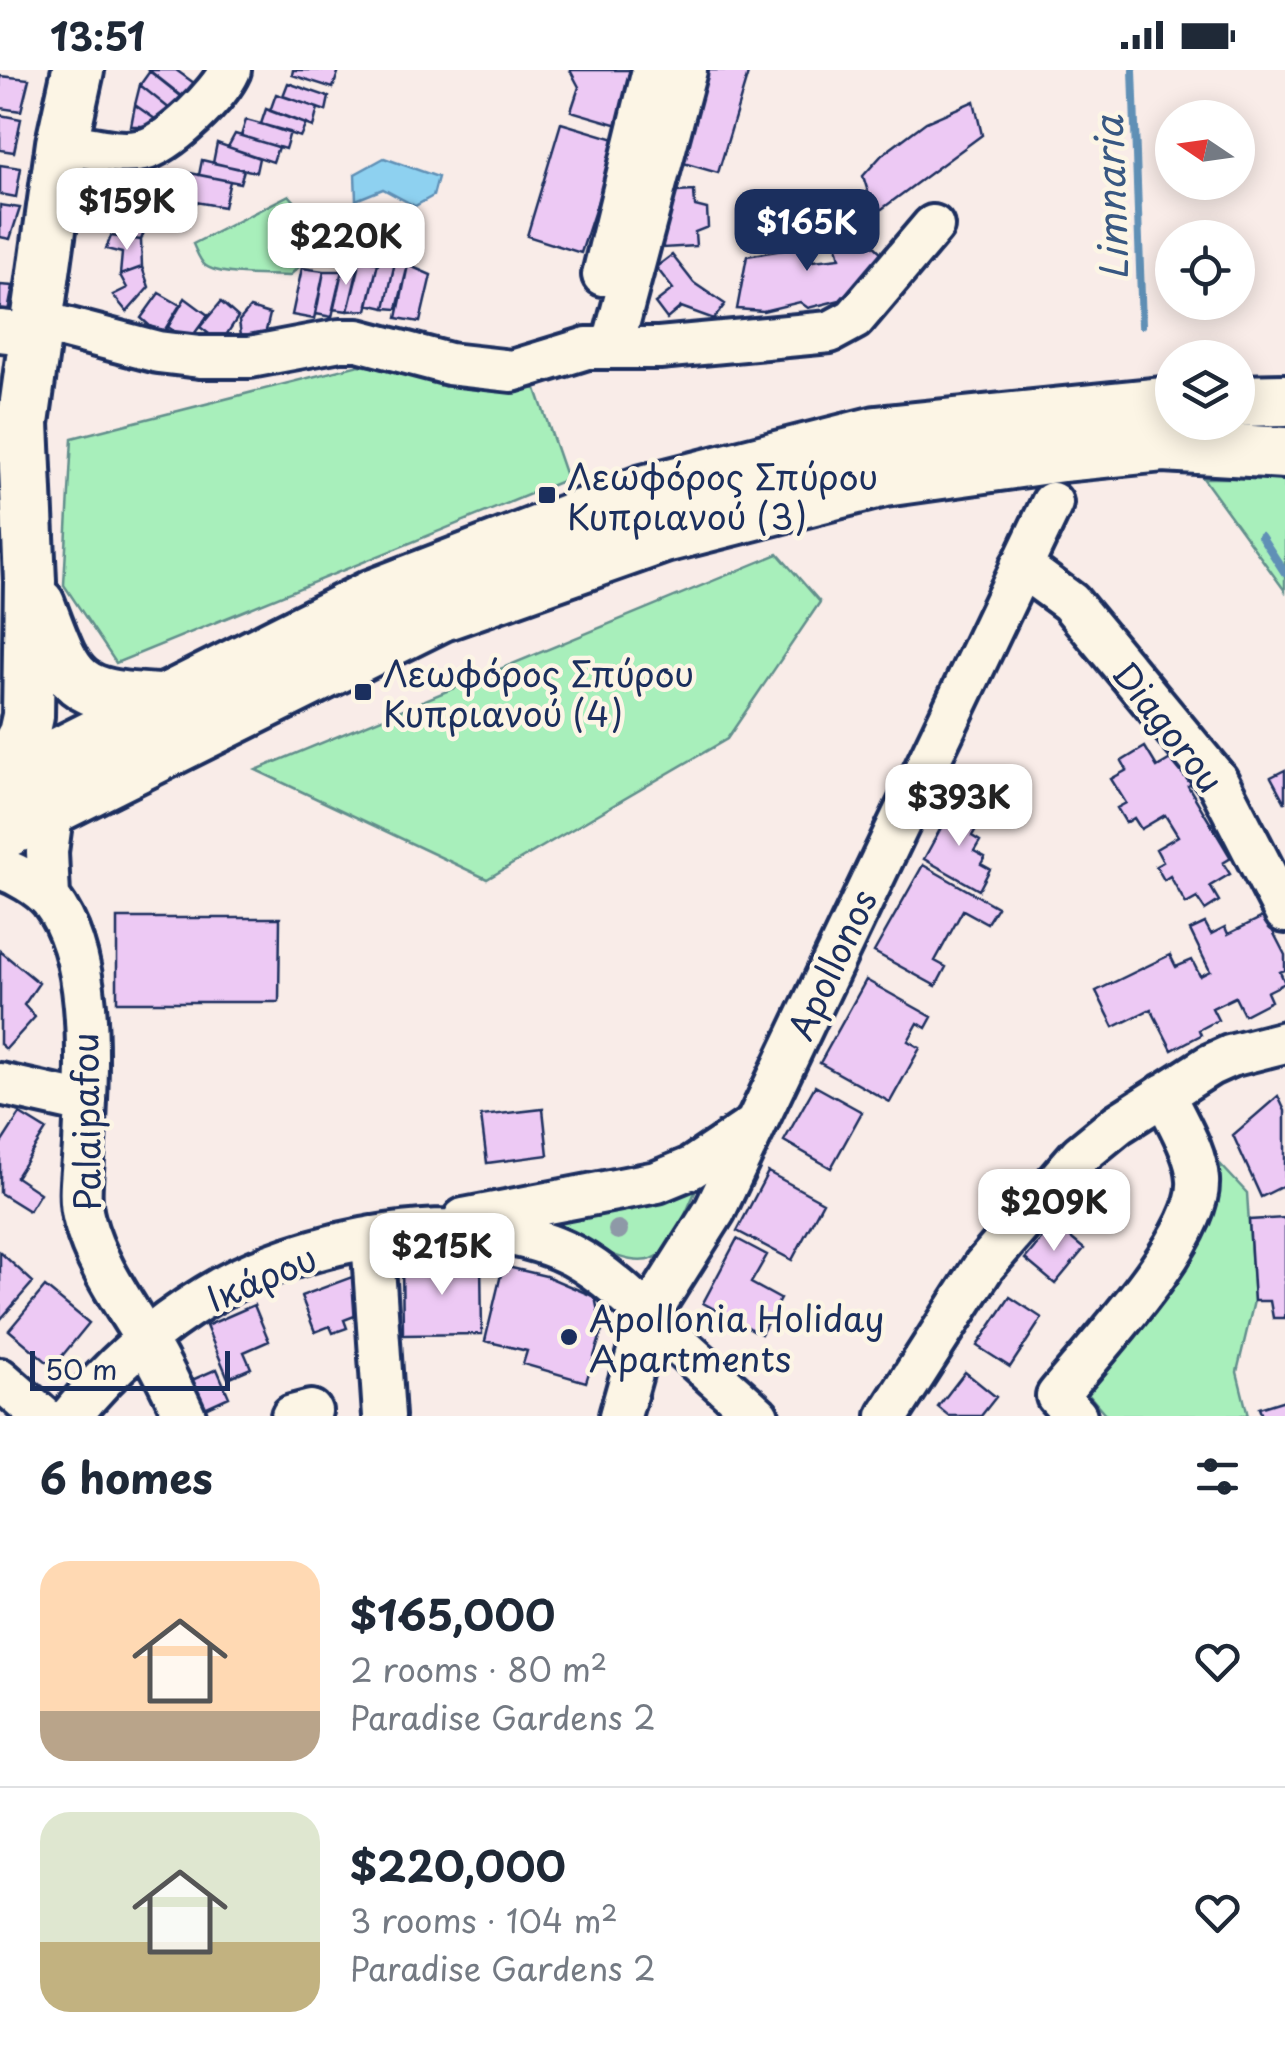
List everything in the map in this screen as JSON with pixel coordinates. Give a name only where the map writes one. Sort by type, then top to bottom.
[{"type":"main road","points":[[0,781],[24,734],[28,716],[30,580],[12,421],[25,329],[78,70]]},
{"type":"main road","points":[[1255,401],[1285,400]]},
{"type":"main road","points":[[0,781],[374,594],[643,491],[876,432],[1155,404]]},
{"type":"main road","points":[[0,835],[440,616],[664,536],[884,481],[1062,456],[1163,446],[1285,454]]},
{"type":"main road","points":[[30,580],[67,672],[89,690],[109,698],[160,700]]},
{"type":"street","points":[[62,143],[142,150],[163,141],[218,91],[230,70]]},
{"type":"street","points":[[599,348],[653,70]]},
{"type":"street","points":[[599,348],[686,70]]},
{"type":"street","points":[[25,329],[200,357],[250,357],[358,340],[449,364],[512,370],[599,348],[659,348],[830,332],[854,320],[933,226]]},
{"type":"street","name":"Apollonos","points":[[622,1416],[755,1125],[1052,503]]},
{"type":"street","name":"Diagorou","points":[[1020,566],[1070,602],[1217,780],[1285,912]]},
{"type":"street","points":[[49,897],[47,852],[53,807]]},
{"type":"street","points":[[0,868],[15,873],[49,897]]},
{"type":"street","name":"Palaipafou","points":[[49,897],[68,926],[82,982],[83,1218],[112,1285],[145,1338],[185,1416]]},
{"type":"street","points":[[888,1416],[984,1266],[1080,1155],[1118,1124],[1230,1056],[1285,1042]]},
{"type":"street","points":[[0,1084],[85,1102]]},
{"type":"street","points":[[1076,1416],[1057,1396],[1169,1257],[1195,1210],[1198,1181],[1194,1158],[1164,1094]]},
{"type":"street","points":[[416,1231],[523,1206],[614,1193],[657,1182],[691,1168],[755,1125]]},
{"type":"street","name":"Ικάρου","points":[[70,1416],[101,1378],[145,1338],[210,1294],[282,1262],[372,1237],[416,1231],[507,1234],[549,1245],[575,1257],[662,1328],[758,1416]]},
{"type":"street","points":[[372,1237],[384,1416]]},
{"type":"street","points":[[0,1378],[42,1416]]},
{"type":"green space","points":[[289,195],[314,223],[321,247],[289,276],[222,272],[202,262],[193,244]]},
{"type":"green space","points":[[359,365],[536,389],[567,479],[116,663],[64,585],[72,438]]},
{"type":"green space","points":[[1203,478],[1285,478],[1285,591]]},
{"type":"green space","points":[[778,554],[820,602],[727,739],[487,879],[256,770]]},
{"type":"green space","points":[[1221,1165],[1247,1193],[1254,1301],[1237,1372],[1248,1416],[1107,1416],[1077,1381],[1193,1258]]},
{"type":"green space","points":[[690,1184],[696,1190],[676,1233],[667,1248],[651,1259],[638,1261],[610,1253],[559,1226],[560,1217],[607,1213]]},
{"type":"water","points":[[384,158],[438,177],[433,196],[415,206],[383,189],[356,200],[355,174]]},
{"type":"building","points":[[148,70],[176,70],[194,83],[182,97]]},
{"type":"building","points":[[293,70],[339,70],[333,88],[292,75]]},
{"type":"building","points":[[570,70],[632,70],[636,81],[622,126],[571,111],[579,87]]},
{"type":"building","points":[[701,70],[749,70],[718,173],[673,160]]},
{"type":"building","points":[[150,71],[188,101],[176,114],[140,85]]},
{"type":"building","points":[[0,76],[29,79],[21,111],[0,108]]},
{"type":"building","points":[[288,83],[329,97],[326,111],[283,96]]},
{"type":"building","points":[[140,85],[176,114],[165,126],[135,105]]},
{"type":"building","points":[[276,94],[318,108],[313,127],[270,111]]},
{"type":"building","points":[[974,101],[982,135],[875,214],[863,176],[882,155],[926,122]]},
{"type":"building","points":[[135,105],[165,126],[131,126]]},
{"type":"building","points":[[266,109],[306,124],[300,137],[261,124]]},
{"type":"building","points":[[0,115],[21,119],[14,152],[0,150]]},
{"type":"building","points":[[246,120],[290,132],[285,149],[241,136]]},
{"type":"building","points":[[561,123],[618,140],[581,253],[527,236]]},
{"type":"building","points":[[235,134],[278,147],[273,162],[228,147]]},
{"type":"building","points":[[217,143],[259,158],[256,172],[213,163]]},
{"type":"building","points":[[202,160],[244,170],[240,183],[199,175]]},
{"type":"building","points":[[0,165],[21,168],[16,197],[0,194]]},
{"type":"building","points":[[185,172],[230,181],[224,207],[179,199]]},
{"type":"building","points":[[694,191],[695,206],[707,209],[708,227],[695,232],[696,246],[663,248],[660,193]]},
{"type":"building","points":[[139,192],[154,194],[148,221],[132,218]]},
{"type":"building","points":[[0,205],[20,208],[10,239],[0,237]]},
{"type":"building","points":[[132,218],[148,221],[141,240],[127,238]]},
{"type":"building","points":[[864,223],[869,241],[884,255],[840,300],[808,308],[800,302],[763,311],[737,309],[747,256],[807,246],[813,261],[840,258],[834,234]]},
{"type":"building","points":[[111,236],[141,240],[142,267],[120,275],[122,253],[106,249]]},
{"type":"building","points":[[672,255],[694,283],[725,304],[714,319],[681,307],[667,319],[655,303],[673,289],[656,267]]},
{"type":"building","points":[[360,260],[378,263],[367,310],[348,311]]},
{"type":"building","points":[[382,260],[395,262],[385,308],[368,304]]},
{"type":"building","points":[[395,262],[408,265],[397,309],[385,308]]},
{"type":"building","points":[[408,265],[431,275],[420,322],[397,318]]},
{"type":"building","points":[[343,266],[359,268],[348,311],[333,309]]},
{"type":"building","points":[[142,267],[149,287],[127,312],[113,295],[127,288],[120,275]]},
{"type":"building","points":[[302,268],[324,271],[314,319],[292,315]]},
{"type":"building","points":[[324,271],[342,271],[332,317],[316,314]]},
{"type":"building","points":[[0,285],[13,286],[5,327],[0,325]]},
{"type":"building","points":[[159,293],[180,305],[161,336],[141,318]]},
{"type":"building","points":[[185,298],[208,315],[189,341],[168,327]]},
{"type":"building","points":[[221,302],[238,317],[221,343],[200,327]]},
{"type":"building","points":[[250,308],[270,314],[262,347],[242,342],[239,321]]},
{"type":"building","points":[[1145,747],[1157,767],[1184,751],[1201,779],[1188,786],[1231,858],[1223,863],[1230,874],[1210,886],[1219,901],[1205,910],[1197,898],[1186,904],[1170,876],[1164,880],[1156,866],[1163,862],[1156,849],[1178,836],[1165,815],[1141,829],[1134,818],[1126,823],[1117,808],[1126,803],[1111,779],[1127,770],[1122,761]]},
{"type":"building","points":[[1285,770],[1285,803],[1271,777]]},
{"type":"building","points":[[955,802],[972,812],[967,822],[977,827],[972,836],[980,841],[974,851],[985,857],[981,864],[990,869],[979,890],[924,859]]},
{"type":"building","points":[[923,865],[997,907],[987,923],[963,910],[935,961],[946,967],[936,986],[874,952]]},
{"type":"building","points":[[1265,916],[1285,955],[1285,970],[1280,972],[1285,983],[1267,992],[1271,1001],[1244,1015],[1235,997],[1212,1008],[1218,1020],[1199,1030],[1201,1035],[1172,1050],[1151,1009],[1114,1027],[1096,991],[1170,955],[1176,967],[1192,960],[1200,976],[1210,971],[1190,930],[1205,923],[1211,934],[1225,927],[1228,934]]},
{"type":"building","points":[[117,918],[280,918],[279,1002],[117,1002]]},
{"type":"building","points":[[0,951],[39,983],[24,1005],[35,1017],[6,1049],[0,1044]]},
{"type":"building","points":[[866,980],[932,1017],[926,1028],[918,1023],[908,1041],[920,1048],[890,1102],[820,1063]]},
{"type":"building","points":[[815,1086],[862,1112],[831,1168],[784,1141]]},
{"type":"building","points":[[1278,1096],[1285,1111],[1285,1185],[1261,1197],[1233,1135]]},
{"type":"building","points":[[543,1109],[548,1155],[487,1163],[481,1116]]},
{"type":"building","points":[[20,1114],[46,1130],[16,1177],[40,1193],[29,1211],[0,1193],[0,1145]]},
{"type":"building","points":[[768,1172],[823,1202],[792,1260],[737,1231]]},
{"type":"building","points":[[1285,1218],[1285,1318],[1273,1318],[1270,1301],[1254,1301],[1249,1220]]},
{"type":"building","points":[[1054,1224],[1084,1249],[1055,1284],[1025,1259]]},
{"type":"building","points":[[737,1239],[767,1255],[751,1283],[780,1299],[761,1334],[703,1303]]},
{"type":"building","points":[[0,1252],[33,1282],[0,1320]]},
{"type":"building","points":[[481,1260],[482,1334],[403,1335],[402,1261]]},
{"type":"building","points":[[503,1266],[546,1276],[595,1297],[602,1331],[586,1382],[523,1364],[527,1351],[485,1341]]},
{"type":"building","points":[[352,1277],[365,1312],[344,1320],[347,1328],[333,1333],[330,1326],[315,1332],[301,1296]]},
{"type":"building","points":[[45,1287],[89,1323],[53,1367],[9,1330]]},
{"type":"building","points":[[1010,1297],[1042,1318],[1010,1367],[977,1346]]},
{"type":"building","points":[[254,1305],[269,1341],[244,1352],[251,1368],[228,1378],[206,1326]]},
{"type":"building","points":[[217,1369],[229,1397],[196,1412],[183,1384]]},
{"type":"building","points":[[965,1372],[996,1397],[981,1416],[949,1416],[938,1407]]},
{"type":"building","points":[[1285,1400],[1285,1416],[1262,1416],[1259,1408]]},
{"type":"waterway","name":"Limnaria","points":[[1133,70],[1142,325]]},
{"type":"waterway","name":"Limnaria","points":[[1261,536],[1285,573]]},
{"type":"place","name":"Λεωφόρος Σπύρου Κυπριανού (3)","points":[[547,495]]},
{"type":"place","name":"Λεωφόρος Σπύρου Κυπριανού (4)","points":[[363,692]]},
{"type":"place","name":"Apollonia Holiday Apartments","points":[[569,1337]]}]
